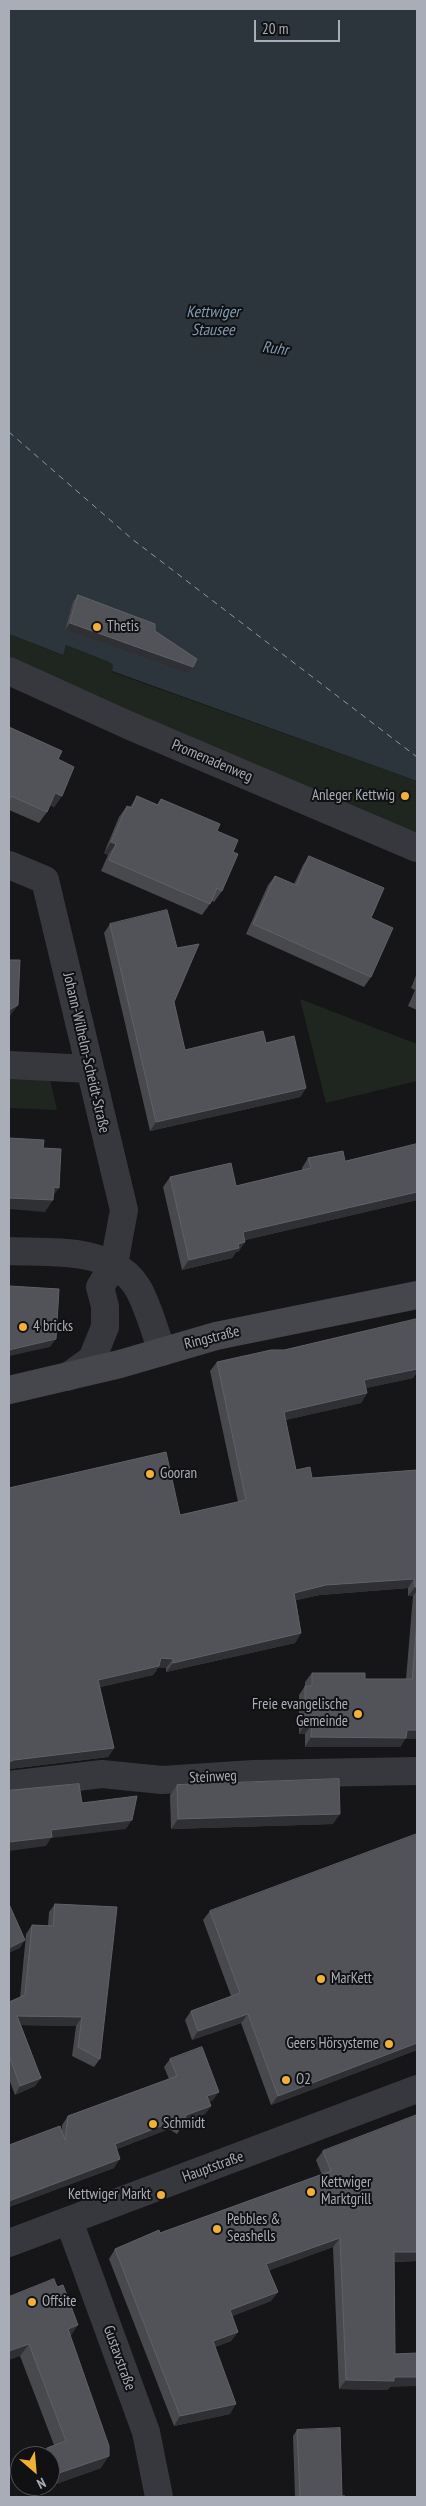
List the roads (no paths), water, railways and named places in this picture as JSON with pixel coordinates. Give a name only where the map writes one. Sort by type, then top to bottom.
[{"type":"main road","name":"Ringstraße","points":[[9,1390],[67,1378],[216,1336],[417,1295]]},
{"type":"street","name":"Promenadenweg","points":[[9,671],[128,725],[417,848]]},
{"type":"street","name":"Johann-Wilhelm-Scheidt-Straße","points":[[9,865],[45,880],[124,1210],[114,1264],[100,1287],[105,1306],[105,1327],[92,1358],[67,1378]]},
{"type":"street","points":[[9,1065],[90,1069]]},
{"type":"street","points":[[9,1251],[82,1254],[114,1264],[138,1289],[162,1352]]},
{"type":"street","name":"Steinweg","points":[[9,1785],[102,1774],[162,1780],[254,1774],[417,1771]]},
{"type":"street","name":"Hauptstraße","points":[[9,2243],[417,2089]]},
{"type":"street","name":"Gustavstraße","points":[[69,2221],[146,2432],[159,2497]]},
{"type":"water","name":"Kettwiger Stausee","points":[[9,9],[417,9],[417,781],[112,671],[113,665],[109,662],[66,645],[63,655],[9,634]]},
{"type":"place","name":"Thetis","points":[[97,627]]},
{"type":"place","name":"Anleger Kettwig","points":[[405,796]]},
{"type":"place","name":"4 bricks","points":[[23,1327]]},
{"type":"place","name":"Gooran","points":[[150,1474]]},
{"type":"place","name":"Freie evangelische Gemeinde","points":[[358,1714]]},
{"type":"place","name":"MarKett","points":[[321,1979]]},
{"type":"place","name":"Geers Hörsysteme","points":[[389,2044]]},
{"type":"place","name":"O2","points":[[286,2080]]},
{"type":"place","name":"Schmidt","points":[[153,2124]]},
{"type":"place","name":"Kettwiger Marktgrill","points":[[311,2192]]},
{"type":"place","name":"Kettwiger Markt","points":[[161,2195]]},
{"type":"place","name":"Pebbles & Seashells","points":[[217,2229]]},
{"type":"place","name":"Offsite","points":[[32,2302]]},
{"type":"water label","name":"Ruhr","points":[[275,349]]}]
